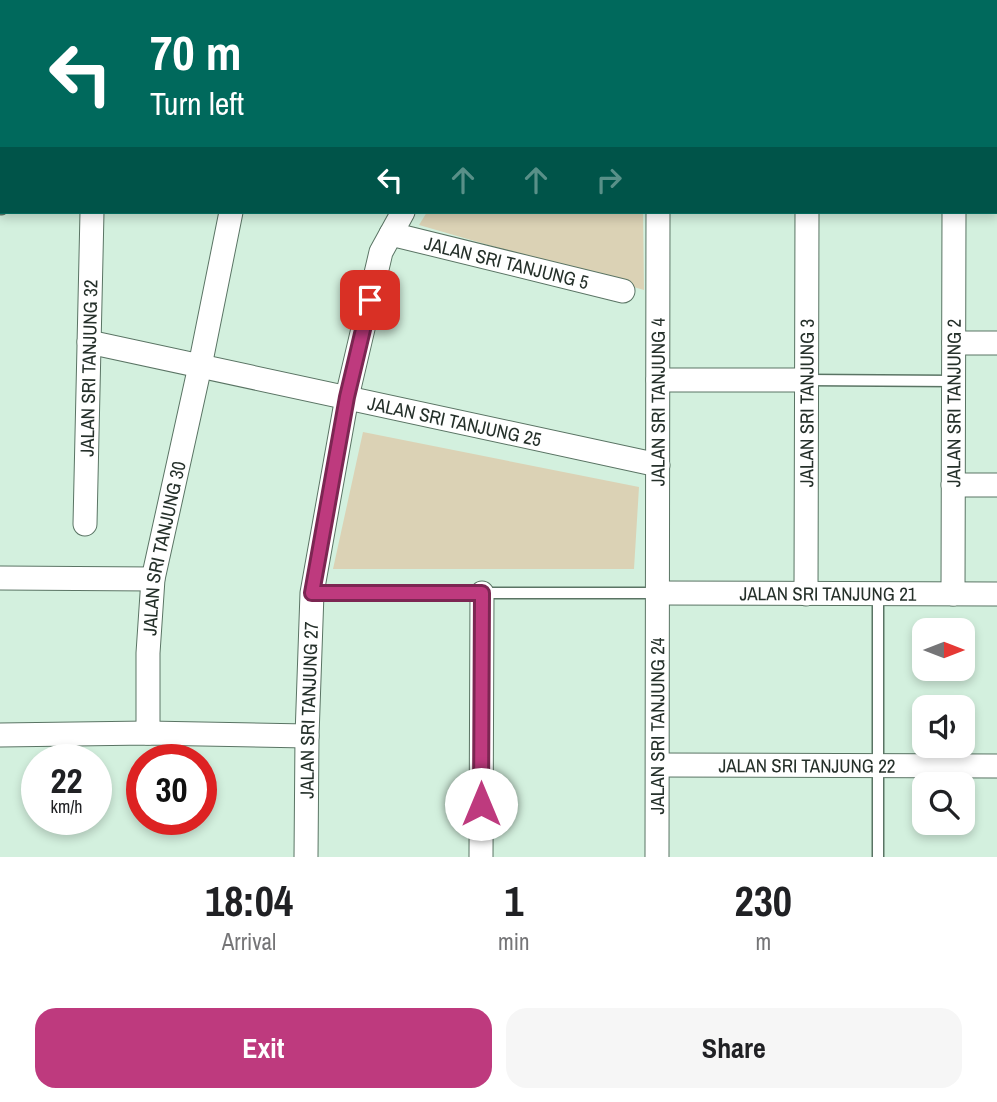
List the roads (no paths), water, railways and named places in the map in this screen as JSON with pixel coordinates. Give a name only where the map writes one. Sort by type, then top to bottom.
[{"type":"street","name":"JALAN SRI TANJUNG 32","points":[[85,524],[92,214]]},
{"type":"street","name":"JALAN SRI TANJUNG 30","points":[[148,733],[148,653],[153,579],[231,214]]},
{"type":"street","name":"JALAN SRI TANJUNG 27","points":[[306,857],[312,593],[347,397],[382,252],[402,214]]},
{"type":"street","name":"JALAN SRI TANJUNG 4","points":[[657,593],[658,214]]},
{"type":"street","name":"JALAN SRI TANJUNG 3","points":[[806,594],[807,214]]},
{"type":"street","name":"JALAN SRI TANJUNG 2","points":[[953,594],[954,214]]},
{"type":"street","name":"JALAN SRI TANJUNG 5","points":[[391,234],[623,291]]},
{"type":"street","name":"JALAN SRI TANJUNG 25","points":[[89,342],[658,465]]},
{"type":"street","points":[[954,343],[997,343]]},
{"type":"street","points":[[658,380],[806,380]]},
{"type":"street","points":[[953,485],[997,485]]},
{"type":"street","points":[[0,578],[153,579]]},
{"type":"street","points":[[481,857],[482,593]]},
{"type":"street","name":"JALAN SRI TANJUNG 21","points":[[657,593],[997,594]]},
{"type":"street","name":"JALAN SRI TANJUNG 24","points":[[657,593],[657,857]]},
{"type":"street","points":[[0,735],[148,733],[307,736]]},
{"type":"street","name":"JALAN SRI TANJUNG 22","points":[[657,765],[997,766]]},
{"type":"lane","points":[[806,380],[954,381]]},
{"type":"lane","points":[[312,593],[657,593]]},
{"type":"lane","points":[[877,857],[878,594]]}]
